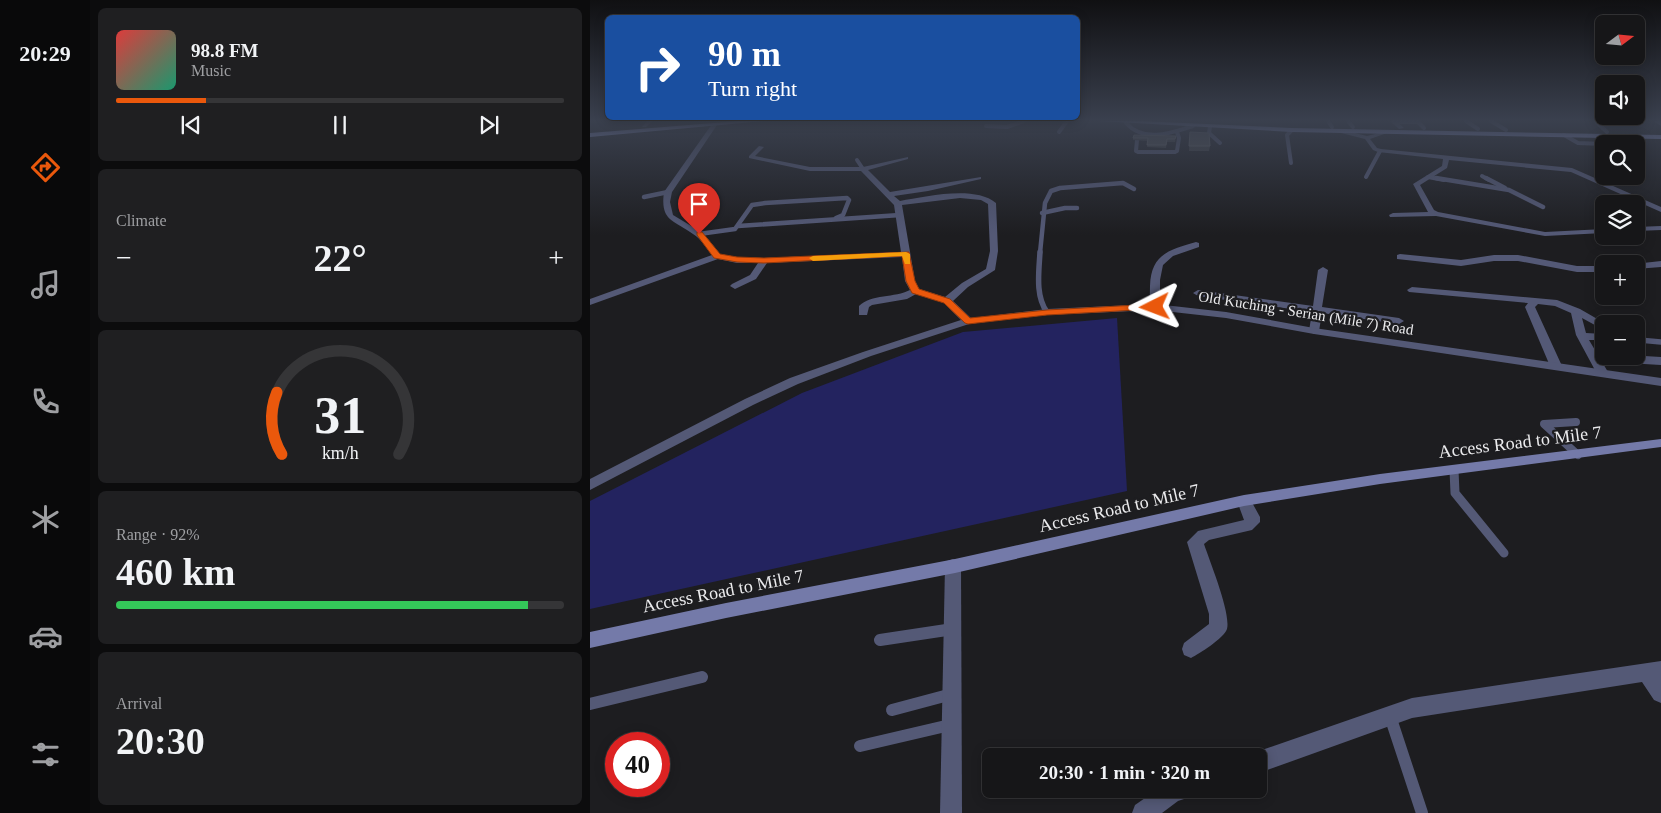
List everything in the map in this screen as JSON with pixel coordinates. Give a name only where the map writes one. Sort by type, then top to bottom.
[{"type":"main road","name":"Access Road to Mile 7","points":[[590,640],[679,619],[953,566],[1244,501],[1454,470],[1661,443]]},
{"type":"street","points":[[690,159],[668,192],[666,202],[668,211],[680,225],[699,234],[717,256]]},
{"type":"street","points":[[761,159],[810,169],[863,169],[902,159]]},
{"type":"street","points":[[1436,214],[1430,211],[1416,184],[1445,167],[1446,159]]},
{"type":"street","points":[[1456,159],[1572,170],[1661,210]]},
{"type":"street","points":[[863,169],[898,204],[910,281],[915,291]]},
{"type":"street","points":[[889,194],[928,189],[979,178]]},
{"type":"street","points":[[898,204],[969,196],[987,199],[992,203],[994,251],[990,270],[965,285],[947,301]]},
{"type":"street","points":[[1393,215],[1436,214],[1545,234],[1595,231]]},
{"type":"street","points":[[1645,229],[1661,228]]},
{"type":"street","points":[[1155,307],[1156,269],[1161,259],[1173,252],[1196,245]]},
{"type":"street","points":[[590,302],[717,256],[737,260],[764,261],[906,254]]},
{"type":"street","points":[[1400,257],[1461,263],[1494,258],[1518,258],[1577,269],[1595,269]]},
{"type":"street","points":[[735,286],[748,282],[755,276],[764,261]]},
{"type":"street","points":[[1645,265],[1661,264]]},
{"type":"street","points":[[1314,331],[1323,270]]},
{"type":"street","points":[[1412,290],[1557,302],[1595,322]]},
{"type":"street","points":[[863,312],[864,306],[869,303],[904,297],[915,291],[947,301],[968,321]]},
{"type":"street","points":[[1198,293],[1399,321]]},
{"type":"street","points":[[1535,301],[1530,307],[1556,366]]},
{"type":"street","name":"Old Kuching - Serian (Mile 7) Road","points":[[590,485],[749,402],[794,381],[876,351],[968,321],[1047,312],[1155,307],[1226,315],[1314,331],[1661,382]]},
{"type":"street","points":[[1576,311],[1576,320],[1582,336],[1602,372]]},
{"type":"street","points":[[1582,336],[1595,337]]},
{"type":"street","points":[[1191,649],[1218,628],[1218,614],[1195,542],[1204,535],[1247,526],[1252,522],[1252,517],[1244,501]]},
{"type":"street","points":[[951,813],[953,566]]},
{"type":"street","points":[[1267,759],[1412,708],[1653,671],[1661,693]]},
{"type":"street","points":[[1143,813],[1164,798]]},
{"type":"lane","points":[[1366,177],[1376,159]]},
{"type":"lane","points":[[857,160],[863,169]]},
{"type":"lane","points":[[1482,176],[1543,207]]},
{"type":"lane","points":[[1428,177],[1509,190]]},
{"type":"lane","points":[[1047,312],[1041,304],[1040,288],[1042,213],[1047,194],[1052,190],[1122,183],[1134,189]]},
{"type":"lane","points":[[644,197],[668,192]]},
{"type":"lane","points":[[699,234],[735,229],[752,205],[848,198],[844,215],[836,218]]},
{"type":"lane","points":[[1042,213],[1065,208],[1077,208]]},
{"type":"lane","points":[[738,226],[900,215]]},
{"type":"lane","points":[[1645,341],[1661,342]]},
{"type":"lane","points":[[1645,360],[1661,361]]},
{"type":"lane","points":[[1576,422],[1544,424],[1578,455]]},
{"type":"lane","points":[[1454,470],[1455,493],[1504,553]]},
{"type":"lane","points":[[880,640],[953,629]]},
{"type":"lane","points":[[590,704],[702,676]]},
{"type":"lane","points":[[892,710],[952,694]]},
{"type":"lane","points":[[1390,716],[1422,813]]},
{"type":"lane","points":[[860,746],[952,725]]},
{"type":"shaded area","points":[[1117,318],[1127,491],[590,609],[590,501],[802,393],[963,332]]},
{"type":"slow traffic","points":[[813,258],[906,254],[908,262]]},
{"type":"route","points":[[699,234],[717,256],[737,260],[764,261],[906,254],[910,281],[915,291],[947,301],[968,321],[1047,312],[1155,307]]}]
